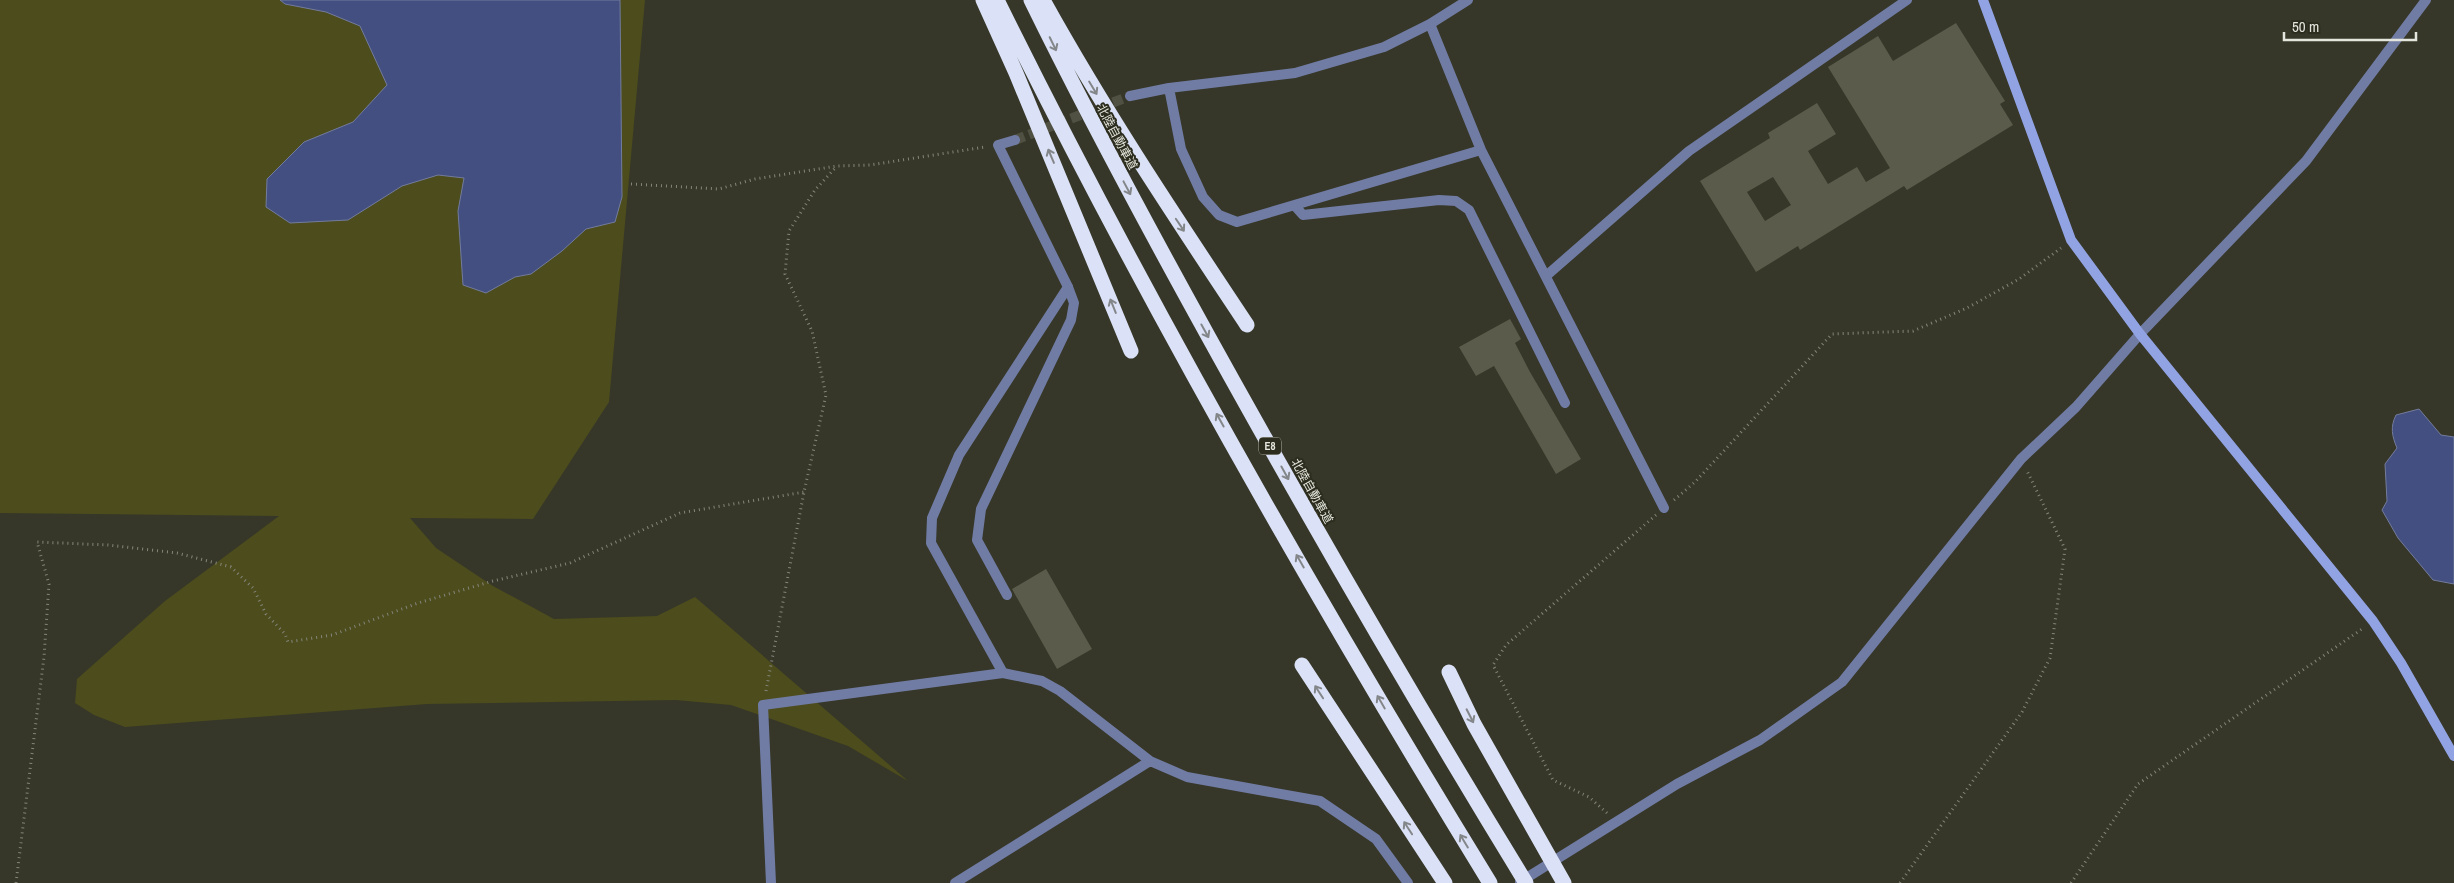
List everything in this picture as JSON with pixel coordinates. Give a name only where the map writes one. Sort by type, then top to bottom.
[{"type":"highway","points":[[983,0],[1016,73],[1130,351]]},
{"type":"highway","name":"E8","points":[[997,0],[1080,165],[1156,306],[1297,558],[1490,883]]},
{"type":"highway","name":"北陸自動車道","points":[[1031,0],[1122,179],[1232,379],[1389,655],[1526,883]]},
{"type":"highway","points":[[1043,0],[1081,69],[1130,150],[1247,325]]},
{"type":"highway","points":[[1302,665],[1445,883]]},
{"type":"highway","points":[[1449,672],[1474,724],[1564,883]]},
{"type":"street","points":[[1130,96],[1169,88],[1295,73],[1384,47],[1430,24],[1468,0]]},
{"type":"street","points":[[1546,276],[1689,150],[1907,0]]},
{"type":"street","points":[[1983,0],[2072,240],[2140,334],[2373,621],[2401,663],[2454,756]]},
{"type":"street","points":[[1519,883],[1677,784],[1760,740],[1842,682],[2021,460],[2076,407],[2140,334],[2306,161],[2426,0]]},
{"type":"street","points":[[1430,24],[1481,150],[1664,508]]},
{"type":"street","points":[[1169,88],[1181,149],[1203,197],[1219,215],[1237,222],[1481,150]]},
{"type":"street","points":[[1007,595],[977,540],[981,509],[1071,320],[1074,303],[1068,287],[998,145],[1016,140]]},
{"type":"street","points":[[1295,206],[1303,215],[1439,200],[1456,201],[1469,210],[1565,403]]},
{"type":"street","points":[[1003,674],[931,543],[932,518],[959,455],[1068,287]]},
{"type":"street","points":[[771,883],[763,705],[1003,674],[1042,681],[1060,691],[1150,761],[1187,777],[1320,801],[1376,840],[1408,883]]},
{"type":"street","points":[[955,883],[1150,761]]},
{"type":"path","points":[[631,184],[719,189],[755,179],[837,166],[870,165],[998,145]]},
{"type":"path","points":[[763,705],[804,492],[826,395],[812,331],[785,274],[789,230],[815,190],[837,166]]},
{"type":"path","points":[[1617,822],[1590,796],[1553,780],[1493,665],[1506,645],[1695,482],[1832,334],[1913,331],[1967,308],[2010,284],[2072,240]]},
{"type":"path","points":[[1900,883],[2022,712],[2050,658],[2066,549],[2021,460]]},
{"type":"path","points":[[16,883],[44,657],[49,584],[37,542],[108,545],[177,553],[231,567],[253,588],[266,614],[285,634],[288,642],[332,635],[418,603],[493,581],[570,563],[680,513],[804,492]]},
{"type":"path","points":[[2071,883],[2138,784],[2373,621]]},
{"type":"shaded area","points":[[0,0],[645,0],[609,402],[533,519],[410,518],[436,548],[493,586],[554,619],[657,616],[695,597],[908,781],[848,746],[731,705],[676,700],[427,704],[125,727],[94,715],[75,703],[77,679],[165,601],[279,516],[0,513]]},
{"type":"water","points":[[280,0],[620,0],[622,197],[615,222],[586,229],[562,251],[531,274],[515,277],[486,293],[463,285],[458,211],[464,178],[438,175],[402,186],[348,220],[290,223],[266,207],[267,179],[304,142],[353,122],[387,85],[360,26],[326,12],[285,4]]},
{"type":"water","points":[[2419,409],[2441,435],[2454,437],[2454,584],[2433,580],[2398,538],[2382,510],[2387,501],[2385,464],[2397,448],[2392,432],[2394,419],[2396,415]]},
{"type":"building","points":[[1956,23],[2005,101],[2000,104],[2013,125],[1907,190],[1904,186],[1800,250],[1798,246],[1756,272],[1700,181],[1770,138],[1768,133],[1817,103],[1836,134],[1808,151],[1828,184],[1857,167],[1866,182],[1890,168],[1828,67],[1878,36],[1893,61]],"holes":[[[1773,177],[1791,205],[1765,221],[1747,192]]]},
{"type":"building","points":[[1510,319],[1521,339],[1515,343],[1581,459],[1556,474],[1494,366],[1476,376],[1459,347]]},
{"type":"building","points":[[1046,569],[1092,649],[1057,669],[1012,589]]},
{"type":"tunnel","points":[[1015,140],[1130,96]]}]
